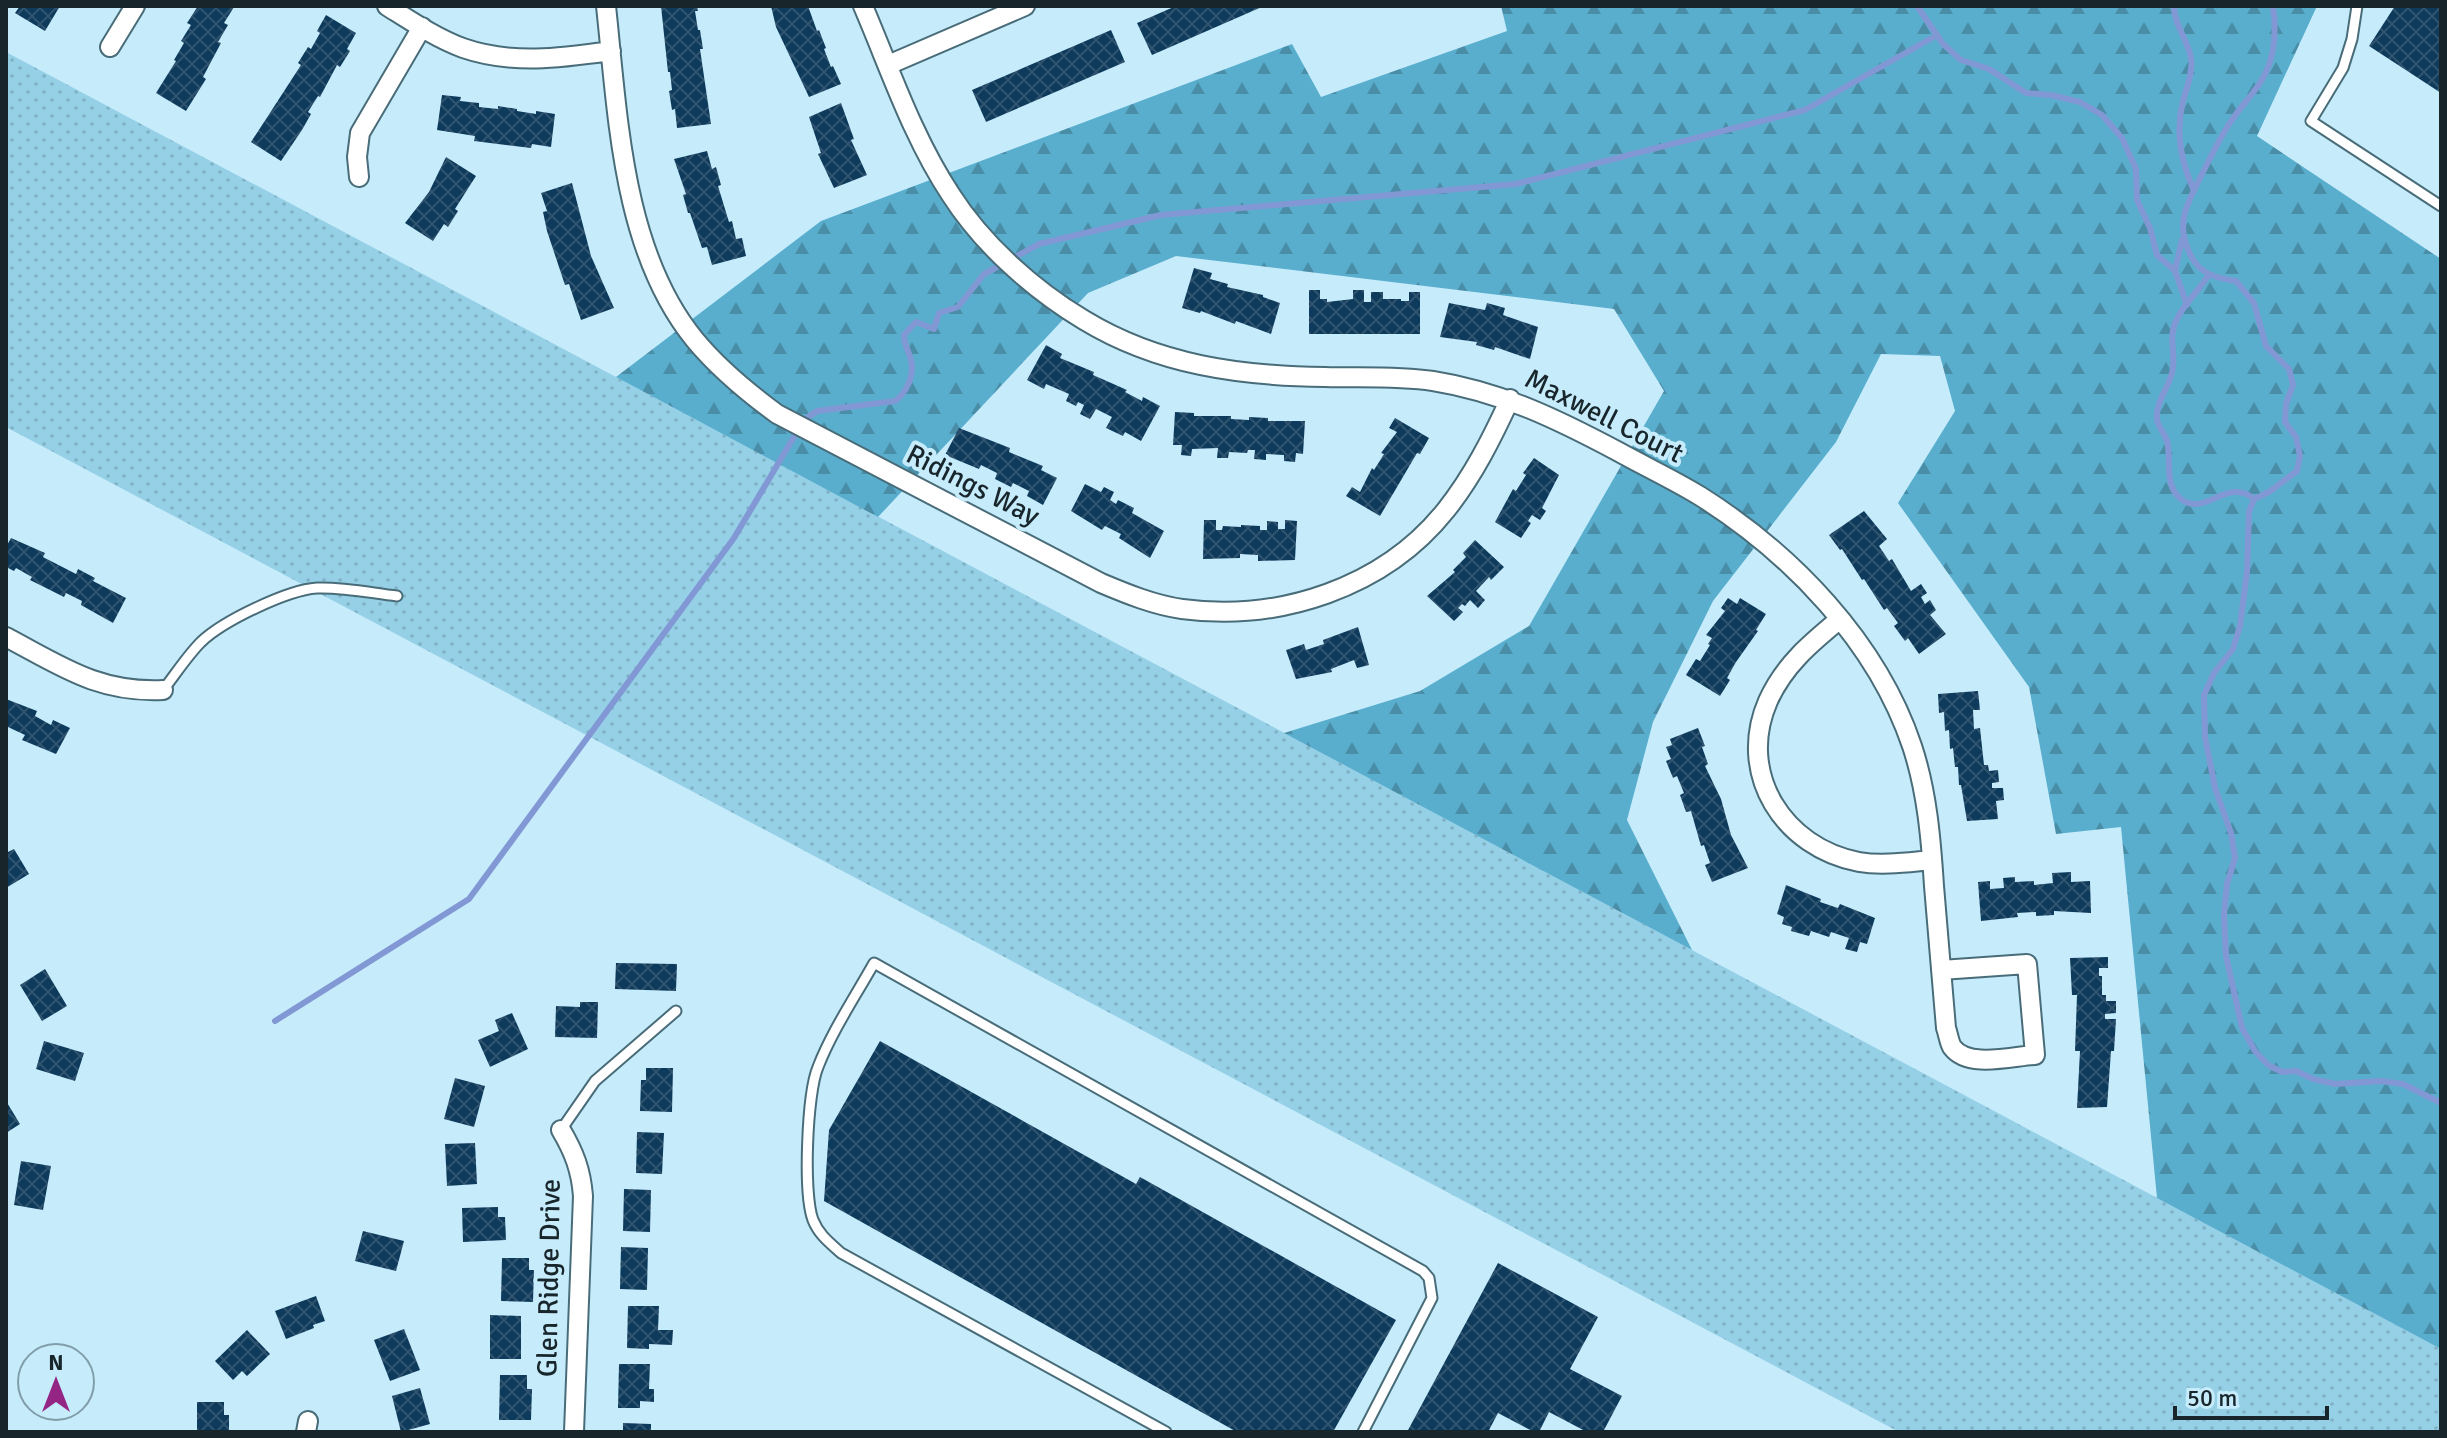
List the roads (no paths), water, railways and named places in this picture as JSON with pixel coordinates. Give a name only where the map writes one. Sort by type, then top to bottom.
[{"type":"street","points":[[110,47],[135,6]]},
{"type":"street","points":[[387,6],[462,47],[500,56],[534,60],[611,51]]},
{"type":"street","name":"Ridings Way","points":[[606,6],[628,183],[652,266],[672,308],[695,339],[720,367],[777,414],[1101,583],[1179,609],[1221,613],[1303,602],[1378,571],[1412,545],[1445,511],[1492,438],[1510,399]]},
{"type":"street","name":"Maxwell Court","points":[[863,6],[937,172],[952,197],[1015,268],[1051,298],[1087,322],[1168,359],[1211,369],[1266,376],[1432,381],[1510,399],[1553,417],[1700,496],[1747,529],[1780,558],[1840,619],[1880,672],[1913,749],[1923,786],[1946,1028],[1952,1047],[1965,1057],[1979,1059],[2035,1055],[2027,964],[1941,970]]},
{"type":"street","points":[[888,65],[1025,6]]},
{"type":"street","points":[[359,177],[357,157],[360,133],[422,27]]},
{"type":"street","points":[[1840,619],[1797,656],[1767,704],[1759,749],[1769,795],[1784,821],[1826,852],[1861,863],[1932,860]]},
{"type":"street","points":[[6,637],[89,681],[137,691],[163,690]]},
{"type":"street","name":"Glen Ridge Drive","points":[[561,1130],[574,1151],[581,1173],[583,1196],[574,1432]]},
{"type":"lane","points":[[2357,6],[2343,68],[2311,121],[2441,206]]},
{"type":"lane","points":[[163,690],[202,641],[254,609],[283,596],[314,588],[397,596]]},
{"type":"lane","points":[[1166,1432],[841,1253],[823,1237],[810,1209],[808,1187],[812,1083],[818,1064],[874,963],[1423,1271],[1429,1278],[1432,1298],[1363,1432]]},
{"type":"lane","points":[[561,1130],[595,1081],[676,1011]]},
{"type":"waterway","points":[[1917,6],[1943,44],[1961,60],[1989,69],[2026,93],[2080,102],[2102,115],[2122,138],[2136,169],[2137,200],[2150,228],[2157,255],[2175,271],[2187,305]]},
{"type":"waterway","points":[[2174,6],[2176,20],[2191,58],[2180,136],[2183,158],[2194,191]]},
{"type":"waterway","points":[[2273,6],[2274,39],[2266,72],[2222,136],[2189,202],[2183,222],[2186,244],[2195,262],[2209,274],[2236,281],[2254,303],[2266,346],[2289,369],[2293,385],[2286,404],[2285,422],[2296,437],[2300,456],[2297,471],[2254,499],[2249,512],[2247,572],[2240,626],[2233,649],[2214,673],[2204,695],[2205,737],[2215,788],[2231,833],[2235,858],[2227,884],[2224,915],[2226,956],[2242,1028],[2255,1051],[2268,1065],[2282,1072],[2296,1071],[2335,1084],[2381,1081],[2403,1084],[2441,1103]]},
{"type":"waterway","points":[[275,1021],[469,899],[734,538],[804,420],[817,411],[899,398],[912,372],[904,335],[916,322],[934,329],[939,313],[958,307],[984,274],[1039,244],[1161,215],[1516,184],[1805,110],[1937,35]]},
{"type":"waterway","points":[[2175,271],[2182,240]]},
{"type":"waterway","points":[[2209,274],[2174,325],[2172,373],[2157,419],[2167,441],[2172,487],[2181,499],[2198,504],[2235,492],[2254,499]]}]
